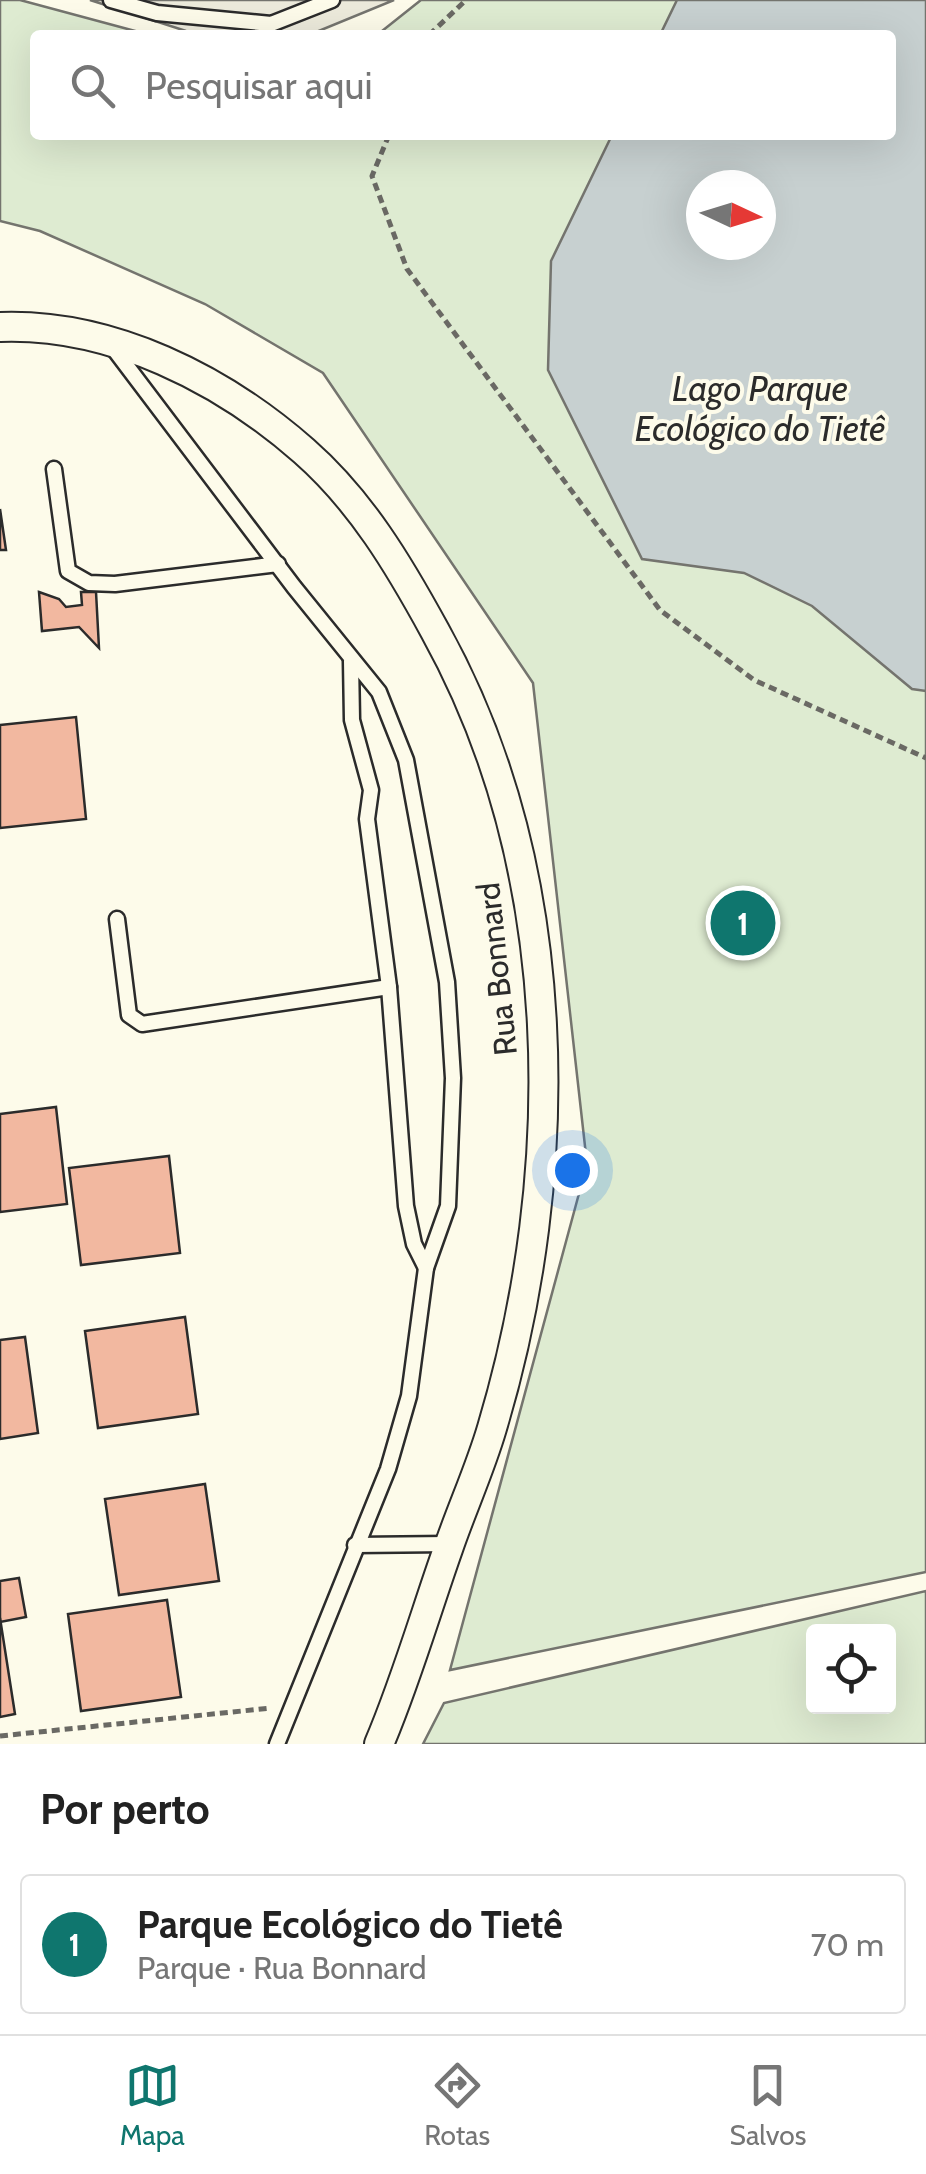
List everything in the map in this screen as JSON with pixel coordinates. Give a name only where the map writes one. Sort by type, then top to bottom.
[{"type":"street","name":"Rua Bonnard","points":[[0,327],[80,333],[108,340],[204,379],[278,429],[338,481],[399,565],[450,658],[502,788],[524,872],[542,1003],[542,1144],[521,1303],[492,1428],[378,1744]]},
{"type":"lane","points":[[111,0],[157,12],[270,24],[332,0]]},
{"type":"lane","points":[[157,12],[176,0]]},
{"type":"lane","points":[[108,340],[351,662],[379,692],[406,760],[447,982],[453,1078],[448,1206],[426,1268],[408,1396],[388,1469],[278,1744]]},
{"type":"lane","points":[[54,469],[63,556],[68,571],[88,582],[114,584],[278,564]]},
{"type":"lane","points":[[351,662],[352,720],[370,790],[367,819],[389,987],[406,1206],[414,1244],[426,1268]]},
{"type":"lane","points":[[117,919],[129,1015],[142,1024],[389,987]]},
{"type":"lane","points":[[355,1545],[450,1544]]},
{"type":"path","points":[[434,30],[466,0]]},
{"type":"path","points":[[387,140],[372,176],[406,269],[660,610],[754,680],[926,758]]},
{"type":"path","points":[[0,1736],[292,1706]]},
{"type":"green space","points":[[0,0],[20,0],[131,30],[30,30],[30,140],[896,140],[896,30],[383,30],[421,0],[926,0],[926,1572],[450,1670],[587,1164],[533,683],[323,373],[205,304],[40,231],[0,221]]},
{"type":"green space","points":[[926,1591],[926,1744],[423,1744],[444,1703]]},
{"type":"shaded area","points":[[90,0],[394,0],[321,30],[183,30]]},
{"type":"water","name":"Lago Parque Ecológico do Tietê","points":[[677,0],[926,0],[926,691],[912,689],[812,606],[744,573],[642,559],[548,370],[551,261],[610,140],[896,140],[896,30],[662,30]]},
{"type":"building","points":[[0,509],[6,550],[0,550]]},
{"type":"building","points":[[39,592],[59,599],[66,607],[82,605],[81,592],[96,592],[99,648],[79,627],[42,631]]},
{"type":"building","points":[[76,717],[86,819],[0,828],[0,725]]},
{"type":"building","points":[[56,1107],[67,1204],[0,1212],[0,1114]]},
{"type":"building","points":[[169,1156],[180,1253],[81,1265],[69,1168]]},
{"type":"building","points":[[185,1317],[198,1414],[98,1428],[85,1331]]},
{"type":"building","points":[[25,1337],[38,1433],[0,1439],[0,1340]]},
{"type":"building","points":[[205,1484],[219,1581],[119,1595],[105,1499]]},
{"type":"building","points":[[19,1578],[26,1617],[0,1622],[0,1581]]},
{"type":"building","points":[[167,1600],[181,1697],[81,1711],[68,1614]]},
{"type":"building","points":[[0,1618],[15,1714],[0,1717]]},
{"type":"place","name":"Parque Ecológico do Tietê","points":[[743,923]]}]
